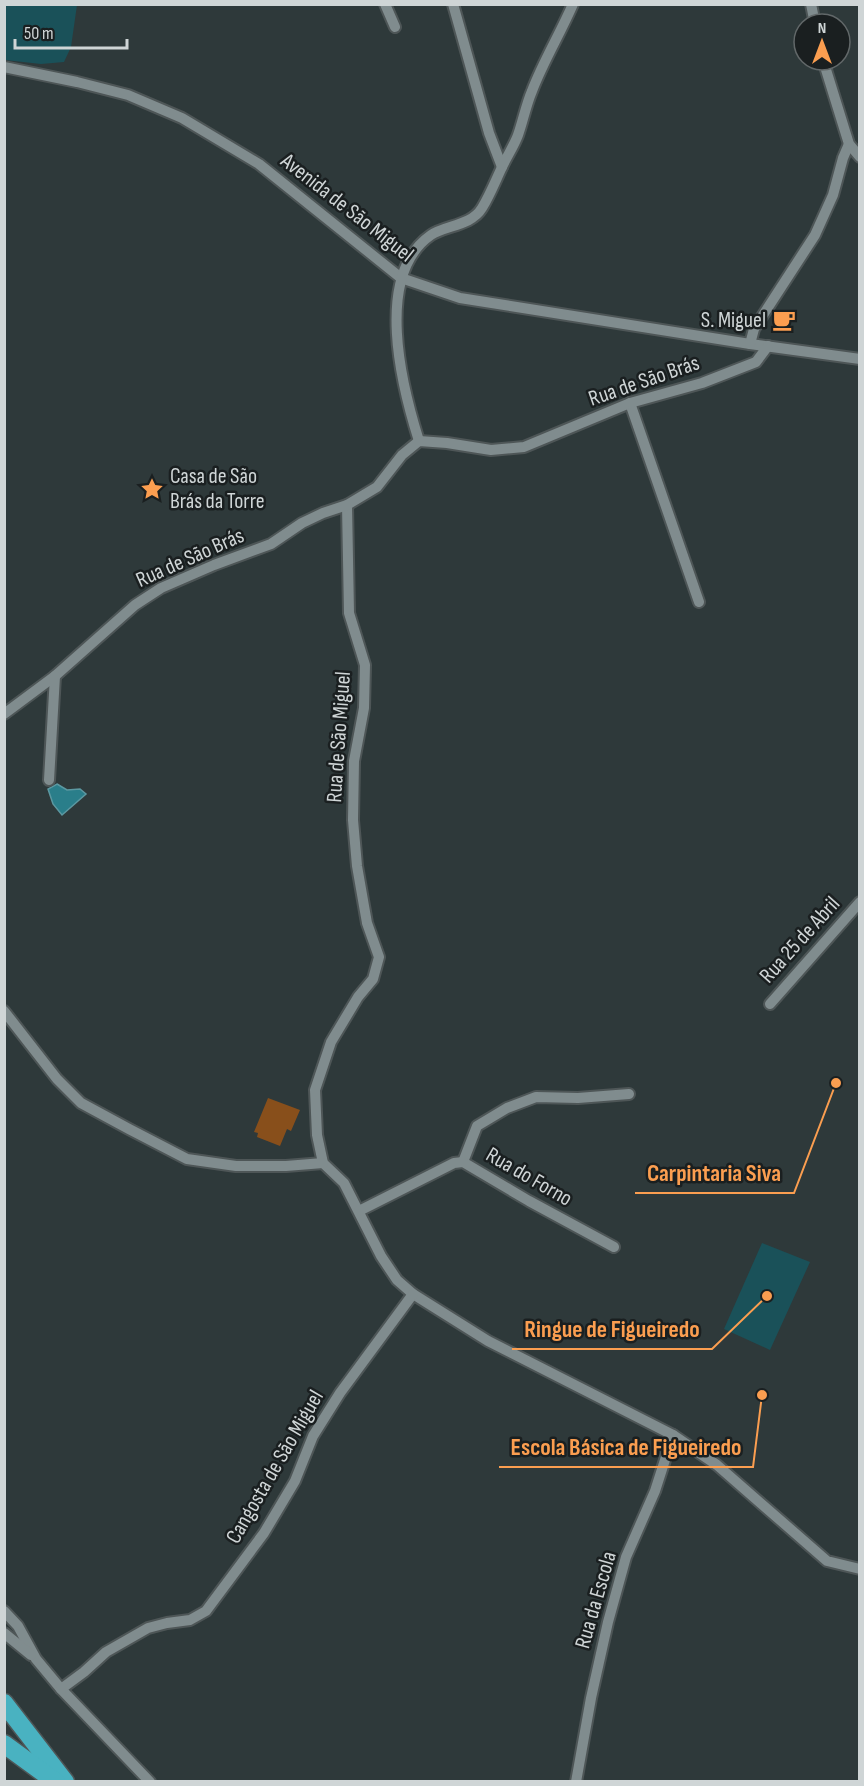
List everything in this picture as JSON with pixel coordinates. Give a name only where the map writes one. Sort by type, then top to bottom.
[{"type":"highway","points":[[4,1703],[39,1761]]},
{"type":"highway","points":[[4,1724],[56,1782]]},
{"type":"highway","points":[[4,1744],[39,1761],[64,1782]]},
{"type":"highway","points":[[4,1755],[39,1761]]},
{"type":"street","points":[[385,4],[395,27]]},
{"type":"street","points":[[453,4],[489,133],[502,168]]},
{"type":"street","points":[[419,441],[401,375],[397,342],[401,278],[412,253],[431,235],[458,225],[478,214],[492,192],[518,138],[532,91],[573,4]]},
{"type":"street","name":"Avenida de São Miguel","points":[[4,67],[128,95],[182,118],[259,164],[401,278],[460,298],[860,359]]},
{"type":"street","points":[[827,72],[849,144],[860,157]]},
{"type":"street","points":[[750,344],[754,329],[815,235],[833,195],[849,144]]},
{"type":"street","name":"Rua de São Brás","points":[[4,714],[55,676],[135,605],[161,588],[271,544],[323,513],[347,505],[377,487],[402,455],[419,441],[490,450],[524,447],[630,403],[702,383],[756,362],[768,346]]},
{"type":"street","points":[[630,403],[699,602]]},
{"type":"street","name":"Rua de São Miguel","points":[[323,1163],[317,1136],[315,1090],[331,1042],[358,997],[373,979],[379,957],[367,923],[357,866],[353,820],[354,761],[364,708],[365,665],[350,613],[347,505]]},
{"type":"street","points":[[49,780],[55,676]]},
{"type":"street","name":"Rua 25 de Abril","points":[[770,1004],[860,902]]},
{"type":"street","points":[[4,1011],[57,1079],[81,1103],[188,1159],[236,1166],[323,1163],[344,1183],[381,1257],[397,1280],[413,1294],[488,1341],[673,1435],[717,1465],[827,1562],[860,1569]]},
{"type":"street","points":[[463,1162],[477,1126],[507,1108],[536,1097],[578,1098],[629,1094]]},
{"type":"street","name":"Rua do Forno","points":[[359,1211],[454,1162],[463,1162],[614,1247]]},
{"type":"street","name":"Cangosta de São Miguel","points":[[61,1689],[106,1652],[148,1628],[190,1620],[206,1611],[264,1533],[295,1481],[314,1436],[340,1393],[413,1294]]},
{"type":"street","name":"Rua da Escola","points":[[576,1782],[591,1698],[626,1557],[655,1491],[673,1435]]},
{"type":"street","points":[[4,1611],[18,1626],[36,1659]]},
{"type":"street","points":[[4,1633],[36,1659],[61,1689],[150,1782]]},
{"type":"shaded area","points":[[5,4],[77,5],[71,47],[64,62],[41,64],[5,60]]},
{"type":"shaded area","points":[[57,784],[67,790],[80,789],[86,794],[62,815],[53,804],[48,789]]},
{"type":"shaded area","points":[[762,1243],[810,1262],[770,1350],[724,1329]]},
{"type":"building","points":[[268,1098],[300,1110],[291,1131],[287,1129],[280,1146],[257,1137],[258,1133],[254,1132]]},
{"type":"place","name":"S. Miguel","points":[[784,320]]},
{"type":"place","name":"Casa de São Brás da Torre","points":[[152,489]]},
{"type":"place","name":"Carpintaria Siva","points":[[836,1083]]},
{"type":"place","name":"Ringue de Figueiredo","points":[[767,1296]]},
{"type":"place","name":"Escola Básica de Figueiredo","points":[[762,1395]]}]
